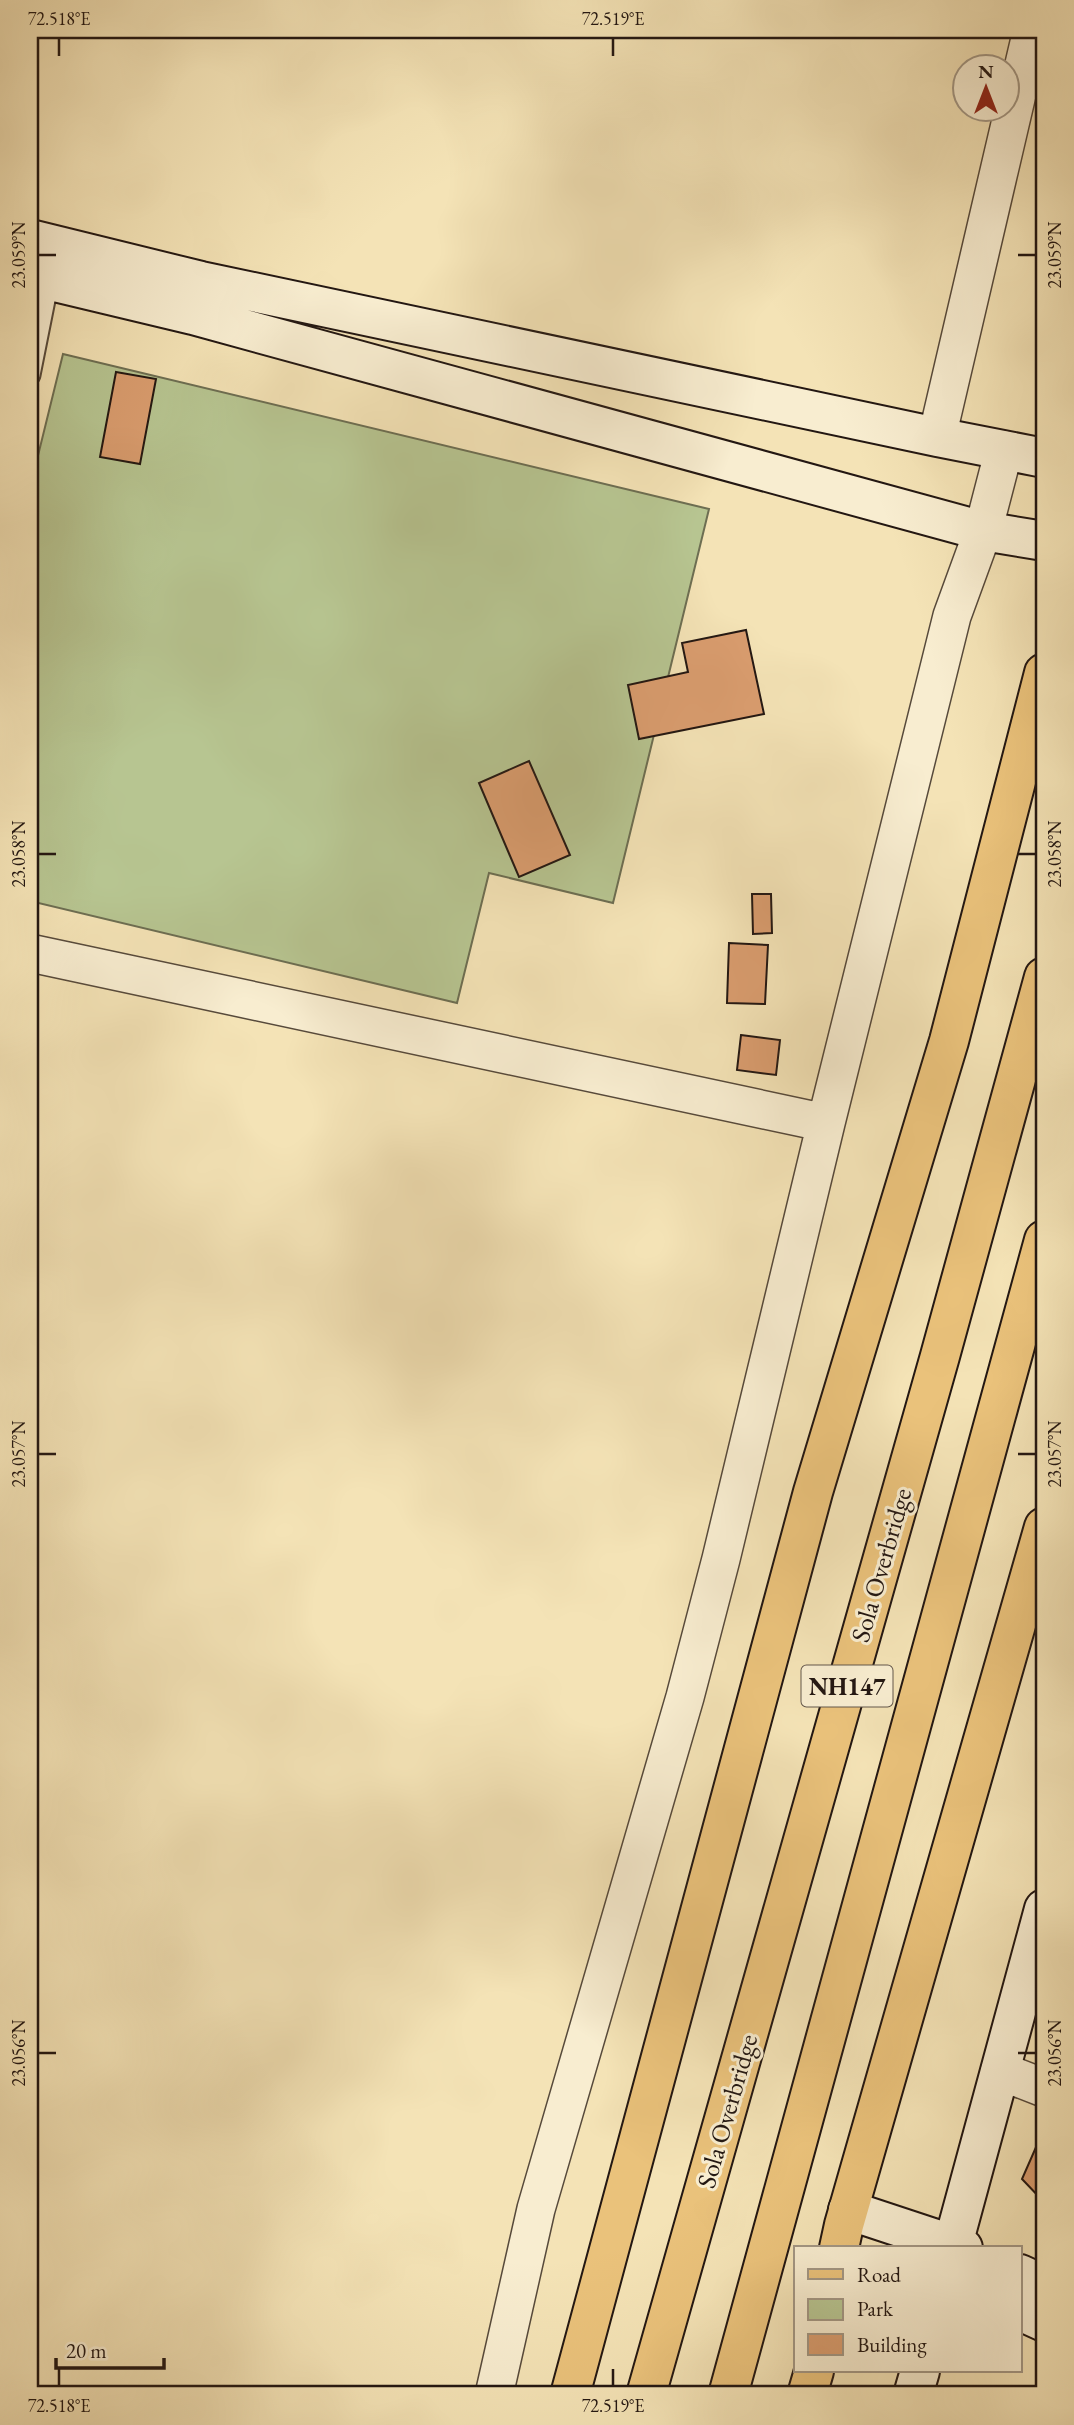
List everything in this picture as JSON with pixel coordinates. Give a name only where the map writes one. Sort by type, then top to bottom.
[{"type":"main road","points":[[30,239],[201,281],[937,438],[1044,458]]},
{"type":"main road","points":[[39,278],[193,315],[983,531],[1044,541]]},
{"type":"main road","points":[[570,2395],[813,1492],[950,1041],[1044,673]]},
{"type":"main road","name":"Sola Overbridge","points":[[646,2395],[940,1356],[1044,977]]},
{"type":"main road","name":"NH147","points":[[728,2395],[1044,1240]]},
{"type":"main road","points":[[945,2246],[846,2237],[1044,1527]]},
{"type":"main road","points":[[956,2246],[1044,1909]]},
{"type":"main road","points":[[1021,2274],[1044,2285]]},
{"type":"main road","points":[[1021,2311],[1044,2322]]},
{"type":"main road","points":[[807,2395],[814,2372]]},
{"type":"main road","points":[[914,2395],[920,2372]]},
{"type":"street","points":[[937,438],[1032,30]]},
{"type":"street","points":[[494,2395],[536,2209],[688,1685],[721,1559],[952,615],[983,531],[1004,450]]},
{"type":"street","points":[[30,953],[826,1123]]},
{"type":"street","points":[[1000,2071],[1044,2088]]},
{"type":"lane","points":[[30,375],[39,278]]},
{"type":"green space","points":[[63,354],[709,509],[613,903],[489,873],[457,1003],[30,901],[30,488]]},
{"type":"building","points":[[116,372],[156,379],[140,464],[100,457]]},
{"type":"building","points":[[746,630],[764,714],[639,739],[628,685],[688,672],[682,643]]},
{"type":"building","points":[[529,761],[570,855],[519,877],[479,783]]},
{"type":"building","points":[[752,894],[771,894],[772,933],[753,934]]},
{"type":"building","points":[[729,943],[768,945],[765,1004],[727,1003]]},
{"type":"building","points":[[741,1035],[780,1040],[776,1075],[737,1070]]},
{"type":"building","points":[[1044,2129],[1044,2213],[1039,2211],[1043,2201],[1022,2179]]}]
